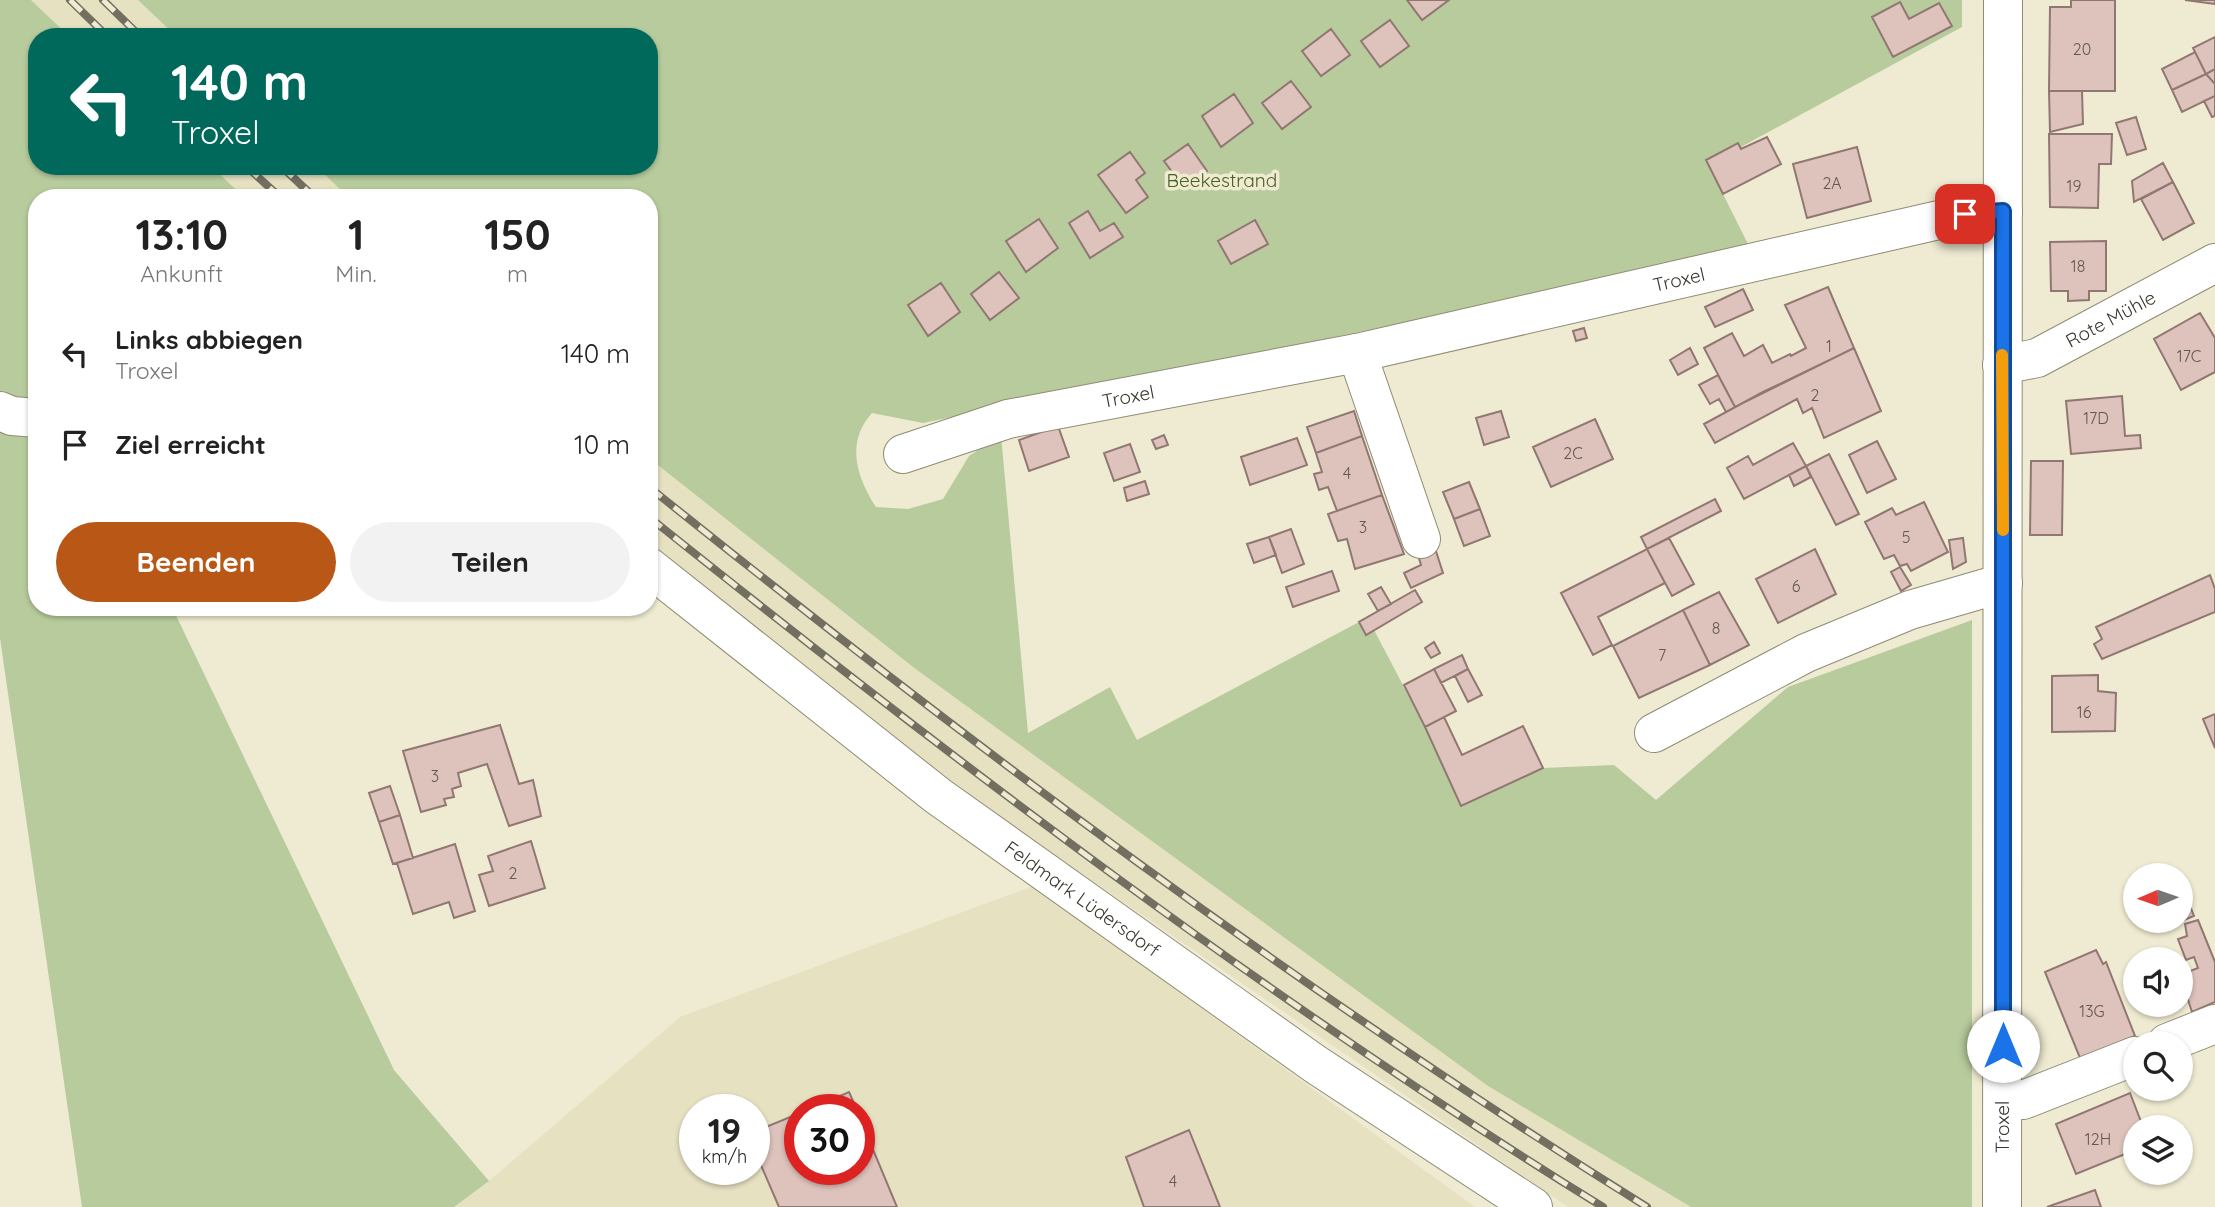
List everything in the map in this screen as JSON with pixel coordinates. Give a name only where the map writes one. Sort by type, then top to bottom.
[{"type":"street","name":"Troxel","points":[[2002,1207],[2003,0]]},
{"type":"street","name":"Troxel","points":[[903,454],[1008,419],[1357,353],[1965,214],[2003,211]]},
{"type":"street","name":"Rote Mühle","points":[[2002,365],[2020,364],[2037,358],[2215,263]]},
{"type":"street","points":[[1357,353],[1421,539]]},
{"type":"street","points":[[0,411],[12,416],[28,417]]},
{"type":"street","name":"Feldmark Lüdersdorf","points":[[658,574],[938,796],[1315,1064],[1532,1207]]},
{"type":"street","points":[[1654,733],[1806,653],[1910,610],[2003,583]]},
{"type":"street","points":[[2193,1033],[2215,1024]]},
{"type":"street","points":[[2003,1101],[2024,1100],[2123,1061]]},
{"type":"shaded area","points":[[31,0],[138,0],[168,28],[61,28]]},
{"type":"shaded area","points":[[221,175],[325,175],[340,189],[235,189]]},
{"type":"shaded area","points":[[658,465],[913,667],[1488,1086],[1691,1207],[1568,1207],[931,770],[658,556]]},
{"type":"shaded area","points":[[1033,886],[1475,1207],[454,1207],[489,1181],[680,1017]]},
{"type":"green space","points":[[0,0],[31,0],[61,28],[28,28],[28,175],[221,175],[235,189],[28,189],[28,616],[176,616],[394,1070],[489,1181],[454,1207],[82,1207],[0,638]]},
{"type":"green space","name":"Beekestrand","points":[[138,0],[1962,0],[1962,27],[1741,147],[1738,143],[1706,160],[1751,250],[923,423],[872,413],[864,424],[856,448],[859,472],[876,507],[908,509],[943,499],[969,456],[1001,435],[1028,733],[1110,687],[1137,740],[1359,622],[1366,635],[1374,630],[1425,727],[1461,806],[1543,768],[1614,765],[1656,800],[1788,687],[1972,620],[1972,1207],[1691,1207],[1488,1086],[913,667],[658,465],[658,189],[340,189],[325,175],[658,175],[658,28],[168,28]]},
{"type":"building","points":[[1407,0],[1449,0],[1422,20]]},
{"type":"building","points":[[2071,0],[2115,0],[2115,91],[2049,91],[2050,7],[2071,7]]},
{"type":"building","points":[[2185,0],[2215,0],[2215,4]]},
{"type":"building","points":[[1900,2],[1909,19],[1939,3],[1952,26],[1893,57],[1872,17]]},
{"type":"building","points":[[1390,20],[1409,46],[1380,67],[1361,41]]},
{"type":"building","points":[[1331,29],[1350,55],[1321,76],[1302,51]]},
{"type":"building","points":[[2215,37],[2215,69],[2206,74],[2193,48]]},
{"type":"building","points":[[2195,52],[2206,74],[2172,90],[2162,69]]},
{"type":"building","points":[[2215,69],[2215,84],[2206,74]]},
{"type":"building","points":[[2206,74],[2215,84],[2215,96],[2182,112],[2172,90]]},
{"type":"building","points":[[1291,81],[1311,107],[1282,129],[1262,103]]},
{"type":"building","points":[[2049,91],[2082,91],[2083,124],[2050,132]]},
{"type":"building","points":[[1234,94],[1253,123],[1221,147],[1202,116]]},
{"type":"building","points":[[2215,96],[2215,116],[2212,117],[2204,101]]},
{"type":"building","points":[[2136,117],[2146,149],[2127,155],[2116,123]]},
{"type":"building","points":[[2049,134],[2112,134],[2111,164],[2099,164],[2098,208],[2050,207]]},
{"type":"building","points":[[1767,137],[1781,164],[1723,194],[1706,160],[1738,143],[1741,149]]},
{"type":"building","points":[[1188,144],[1207,171],[1184,188],[1164,161]]},
{"type":"building","points":[[1857,147],[1871,201],[1807,218],[1793,164]]},
{"type":"building","points":[[1130,152],[1145,173],[1136,180],[1148,197],[1126,213],[1098,175]]},
{"type":"building","points":[[2163,163],[2173,182],[2134,202],[2132,181]]},
{"type":"building","points":[[2173,182],[2194,223],[2163,240],[2141,199]]},
{"type":"building","points":[[1088,211],[1100,231],[1114,223],[1123,237],[1090,258],[1069,223]]},
{"type":"building","points":[[1039,219],[1058,248],[1026,272],[1006,241]]},
{"type":"building","points":[[1255,220],[1268,244],[1231,264],[1218,241]]},
{"type":"building","points":[[2106,241],[2106,291],[2089,291],[2089,300],[2068,301],[2068,291],[2051,291],[2050,242]]},
{"type":"building","points":[[999,272],[1019,298],[990,320],[971,294]]},
{"type":"building","points":[[941,283],[960,312],[928,336],[908,305]]},
{"type":"building","points":[[1828,287],[1854,348],[1735,407],[1704,348],[1732,333],[1744,356],[1763,345],[1772,363],[1790,354],[1791,356],[1806,348],[1785,305]]},
{"type":"building","points":[[1743,289],[1753,310],[1715,327],[1705,307]]},
{"type":"building","points":[[2200,313],[2215,338],[2215,372],[2181,390],[2154,339]]},
{"type":"building","points":[[1584,328],[1587,338],[1576,341],[1573,331]]},
{"type":"building","points":[[1690,348],[1698,364],[1678,375],[1670,360]]},
{"type":"building","points":[[1854,348],[1881,411],[1824,438],[1812,408],[1803,413],[1797,399],[1715,443],[1704,424]]},
{"type":"building","points":[[1718,375],[1735,407],[1726,412],[1719,399],[1710,404],[1699,385]]},
{"type":"building","points":[[2122,396],[2125,436],[2140,435],[2141,448],[2071,454],[2066,401]]},
{"type":"building","points":[[1354,411],[1362,436],[1316,453],[1307,427]]},
{"type":"building","points":[[1501,411],[1509,437],[1484,445],[1476,418]]},
{"type":"building","points":[[1595,419],[1613,459],[1551,487],[1533,447]]},
{"type":"building","points":[[1058,426],[1069,457],[1029,471],[1019,440]]},
{"type":"building","points":[[1164,435],[1168,445],[1156,449],[1152,440]]},
{"type":"building","points":[[1362,436],[1382,495],[1337,511],[1328,487],[1319,490],[1314,474],[1322,472],[1316,453]]},
{"type":"building","points":[[1297,438],[1307,465],[1250,485],[1241,457]]},
{"type":"building","points":[[1877,441],[1896,479],[1867,493],[1849,455]]},
{"type":"building","points":[[1793,443],[1806,466],[1744,499],[1727,468],[1748,456],[1753,465]]},
{"type":"building","points":[[1130,444],[1140,472],[1114,481],[1104,453]]},
{"type":"building","points":[[1829,454],[1859,514],[1836,525],[1806,466]]},
{"type":"building","points":[[2031,461],[2063,461],[2062,535],[2030,535]]},
{"type":"building","points":[[1806,466],[1811,477],[1794,486],[1789,475]]},
{"type":"building","points":[[1145,481],[1149,494],[1127,501],[1124,488]]},
{"type":"building","points":[[1469,482],[1480,509],[1454,519],[1443,492]]},
{"type":"building","points":[[1382,495],[1404,554],[1355,569],[1347,539],[1338,541],[1328,514]]},
{"type":"building","points":[[1715,499],[1721,511],[1647,549],[1641,537]]},
{"type":"building","points":[[1924,502],[1948,552],[1911,571],[1907,564],[1900,566],[1894,555],[1884,559],[1865,522],[1892,508],[1896,515]]},
{"type":"building","points":[[1480,509],[1490,536],[1464,546],[1454,519]]},
{"type":"building","points":[[1291,529],[1304,564],[1282,573],[1269,537]]},
{"type":"building","points":[[1269,537],[1276,555],[1254,563],[1247,544]]},
{"type":"building","points":[[1669,538],[1694,584],[1672,596],[1647,549]]},
{"type":"building","points":[[1963,538],[1966,562],[1953,569],[1949,540]]},
{"type":"building","points":[[1433,542],[1443,573],[1411,588],[1404,573],[1421,565],[1415,545]]},
{"type":"building","points":[[1647,549],[1665,583],[1598,617],[1612,645],[1593,655],[1561,593]]},
{"type":"building","points":[[1815,549],[1836,594],[1778,623],[1756,579]]},
{"type":"building","points":[[1900,567],[1911,585],[1901,591],[1891,572]]},
{"type":"building","points":[[1332,571],[1339,591],[1293,607],[1286,587]]},
{"type":"building","points":[[2210,575],[2215,589],[2215,612],[2102,659],[2094,644],[2102,639],[2096,627]]},
{"type":"building","points":[[1381,587],[1391,604],[1378,611],[1368,594]]},
{"type":"building","points":[[1415,590],[1422,602],[1366,635],[1359,622]]},
{"type":"building","points":[[1719,592],[1749,645],[1710,665],[1683,610]]},
{"type":"building","points":[[1683,610],[1710,665],[1639,698],[1613,646]]},
{"type":"building","points":[[1434,642],[1440,653],[1431,658],[1425,648]]},
{"type":"building","points":[[1462,655],[1468,669],[1441,683],[1434,669]]},
{"type":"building","points":[[1434,669],[1456,711],[1425,727],[1404,685]]},
{"type":"building","points":[[1468,669],[1482,695],[1468,702],[1455,676]]},
{"type":"building","points":[[2098,675],[2098,691],[2116,693],[2115,731],[2052,732],[2052,676]]},
{"type":"building","points":[[2215,714],[2215,748],[2203,719]]},
{"type":"building","points":[[1444,717],[1462,755],[1523,726],[1543,768],[1461,806],[1425,727]]},
{"type":"building","points":[[500,725],[519,784],[533,780],[541,816],[509,826],[487,764],[458,773],[461,786],[452,789],[454,797],[444,799],[446,805],[421,812],[403,751]]},
{"type":"building","points":[[390,786],[400,815],[379,822],[369,793]]},
{"type":"building","points":[[400,815],[413,858],[393,864],[379,822]]},
{"type":"building","points":[[531,841],[545,888],[489,906],[479,875],[493,871],[488,856]]},
{"type":"building","points":[[455,844],[475,911],[454,918],[449,902],[413,914],[397,863]]},
{"type":"building","points":[[2198,920],[2215,962],[2215,1002],[2193,1012],[2193,970],[2198,968],[2193,957],[2193,947],[2181,947],[2178,939],[2187,936],[2186,933],[2193,933],[2193,922]]},
{"type":"building","points":[[2096,950],[2103,964],[2106,962],[2123,1005],[2123,1017],[2128,1017],[2133,1031],[2123,1031],[2123,1041],[2080,1058],[2045,972]]},
{"type":"building","points":[[2123,1096],[2123,1101],[2133,1101],[2138,1115],[2123,1115],[2123,1155],[2076,1174],[2056,1124]]},
{"type":"building","points":[[784,1120],[784,1185],[875,1185],[875,1154],[897,1207],[779,1207],[770,1185],[770,1125]]},
{"type":"building","points":[[1189,1130],[1220,1207],[1144,1207],[1126,1157]]},
{"type":"building","points":[[2095,1190],[2101,1207],[2047,1207]]},
{"type":"railway","points":[[70,0],[99,28]]},
{"type":"railway","points":[[103,0],[132,28]]},
{"type":"railway","points":[[256,175],[271,189]]},
{"type":"railway","points":[[291,175],[305,189]]},
{"type":"railway","points":[[658,494],[1013,771],[1137,862],[1389,1039],[1647,1207]]},
{"type":"railway","points":[[658,524],[997,789],[1235,963],[1356,1047],[1603,1207]]},
{"type":"slow traffic","points":[[2002,355],[2003,530]]},
{"type":"route","points":[[1965,214],[2003,211],[2003,1046]]}]
